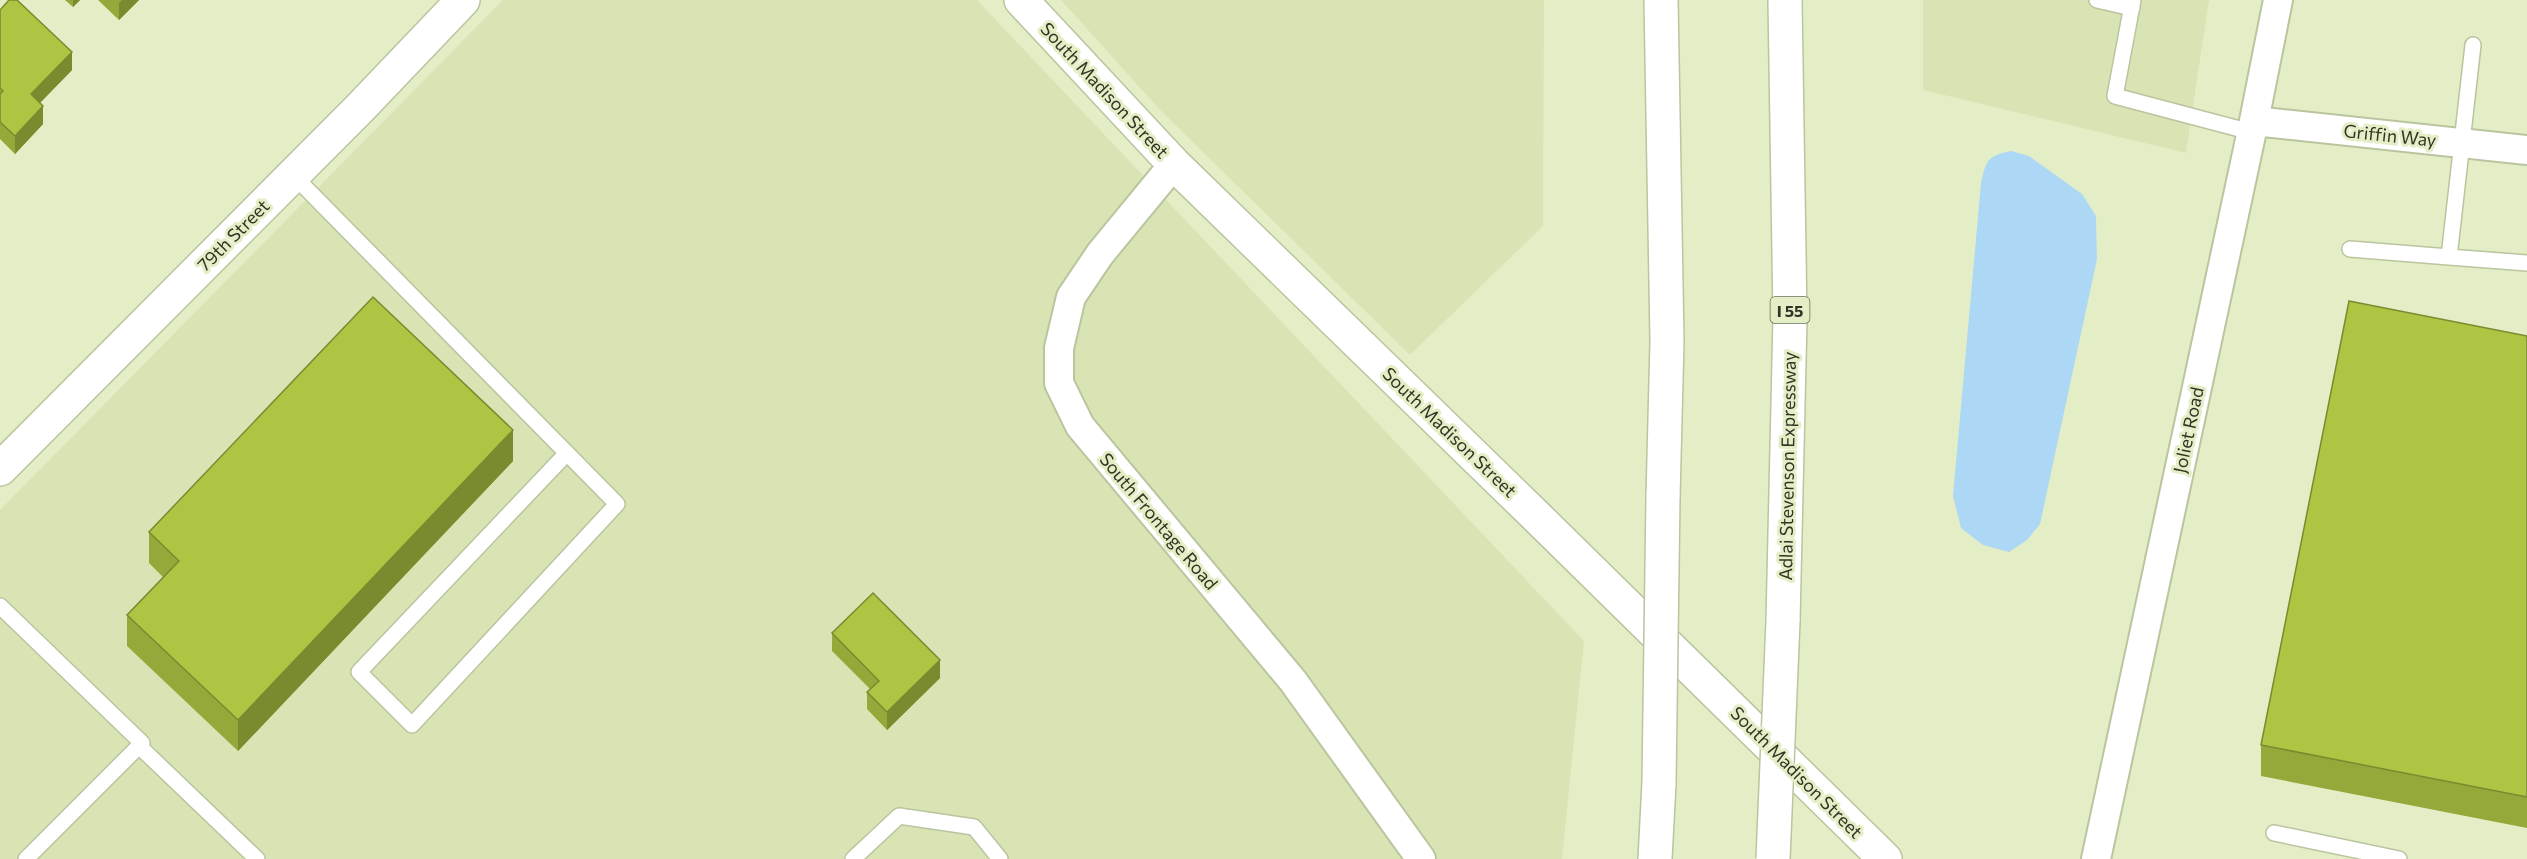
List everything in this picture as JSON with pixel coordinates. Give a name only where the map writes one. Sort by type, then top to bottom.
[{"type":"main road","name":"79th Street","points":[[0,469],[293,175],[463,0]]},
{"type":"main road","name":"South Madison Street","points":[[1021,0],[1174,165],[1885,859]]},
{"type":"main road","points":[[1655,859],[1659,783],[1667,341],[1661,0]]},
{"type":"main road","name":"Adlai Stevenson Expressway","points":[[1773,859],[1783,621],[1790,318],[1785,0]]},
{"type":"street","name":"Joliet Road","points":[[2096,859],[2278,0]]},
{"type":"street","name":"Griffin Way","points":[[2253,126],[2527,150]]},
{"type":"street","name":"South Frontage Road","points":[[1174,165],[1100,254],[1071,297],[1059,348],[1059,383],[1080,426],[1293,681],[1421,859]]},
{"type":"lane","points":[[2097,0],[2133,4],[2115,96],[2253,126]]},
{"type":"lane","points":[[2449,257],[2473,45]]},
{"type":"lane","points":[[293,175],[567,453],[617,504],[412,725],[359,672],[567,453]]},
{"type":"lane","points":[[2350,249],[2527,263]]},
{"type":"lane","points":[[0,606],[142,743],[26,859]]},
{"type":"lane","points":[[139,746],[257,859]]},
{"type":"lane","points":[[853,859],[899,816],[974,827],[1000,859]]},
{"type":"lane","points":[[2274,833],[2399,859]]},
{"type":"shaded area","points":[[503,0],[977,0],[1584,641],[1562,859],[0,859],[0,510]]},
{"type":"shaded area","points":[[1061,0],[1544,0],[1543,226],[1410,355],[1160,110]]},
{"type":"shaded area","points":[[1923,0],[2209,0],[2186,153],[1923,90]]},
{"type":"water","points":[[2011,151],[2029,156],[2082,194],[2096,216],[2097,259],[2040,524],[2027,540],[2009,552],[1983,545],[1961,528],[1953,496],[1981,183],[1989,160]]},
{"type":"building","points":[[9,0],[17,0],[72,52],[31,94],[43,106],[15,136],[0,122],[0,94],[3,91],[0,88],[0,10]]},
{"type":"building","points":[[373,297],[513,430],[238,720],[127,615],[179,561],[149,532]]},
{"type":"building","points":[[2349,301],[2527,336],[2527,797],[2261,745]]},
{"type":"building","points":[[873,593],[940,660],[887,712],[867,692],[879,681],[832,633]]}]
